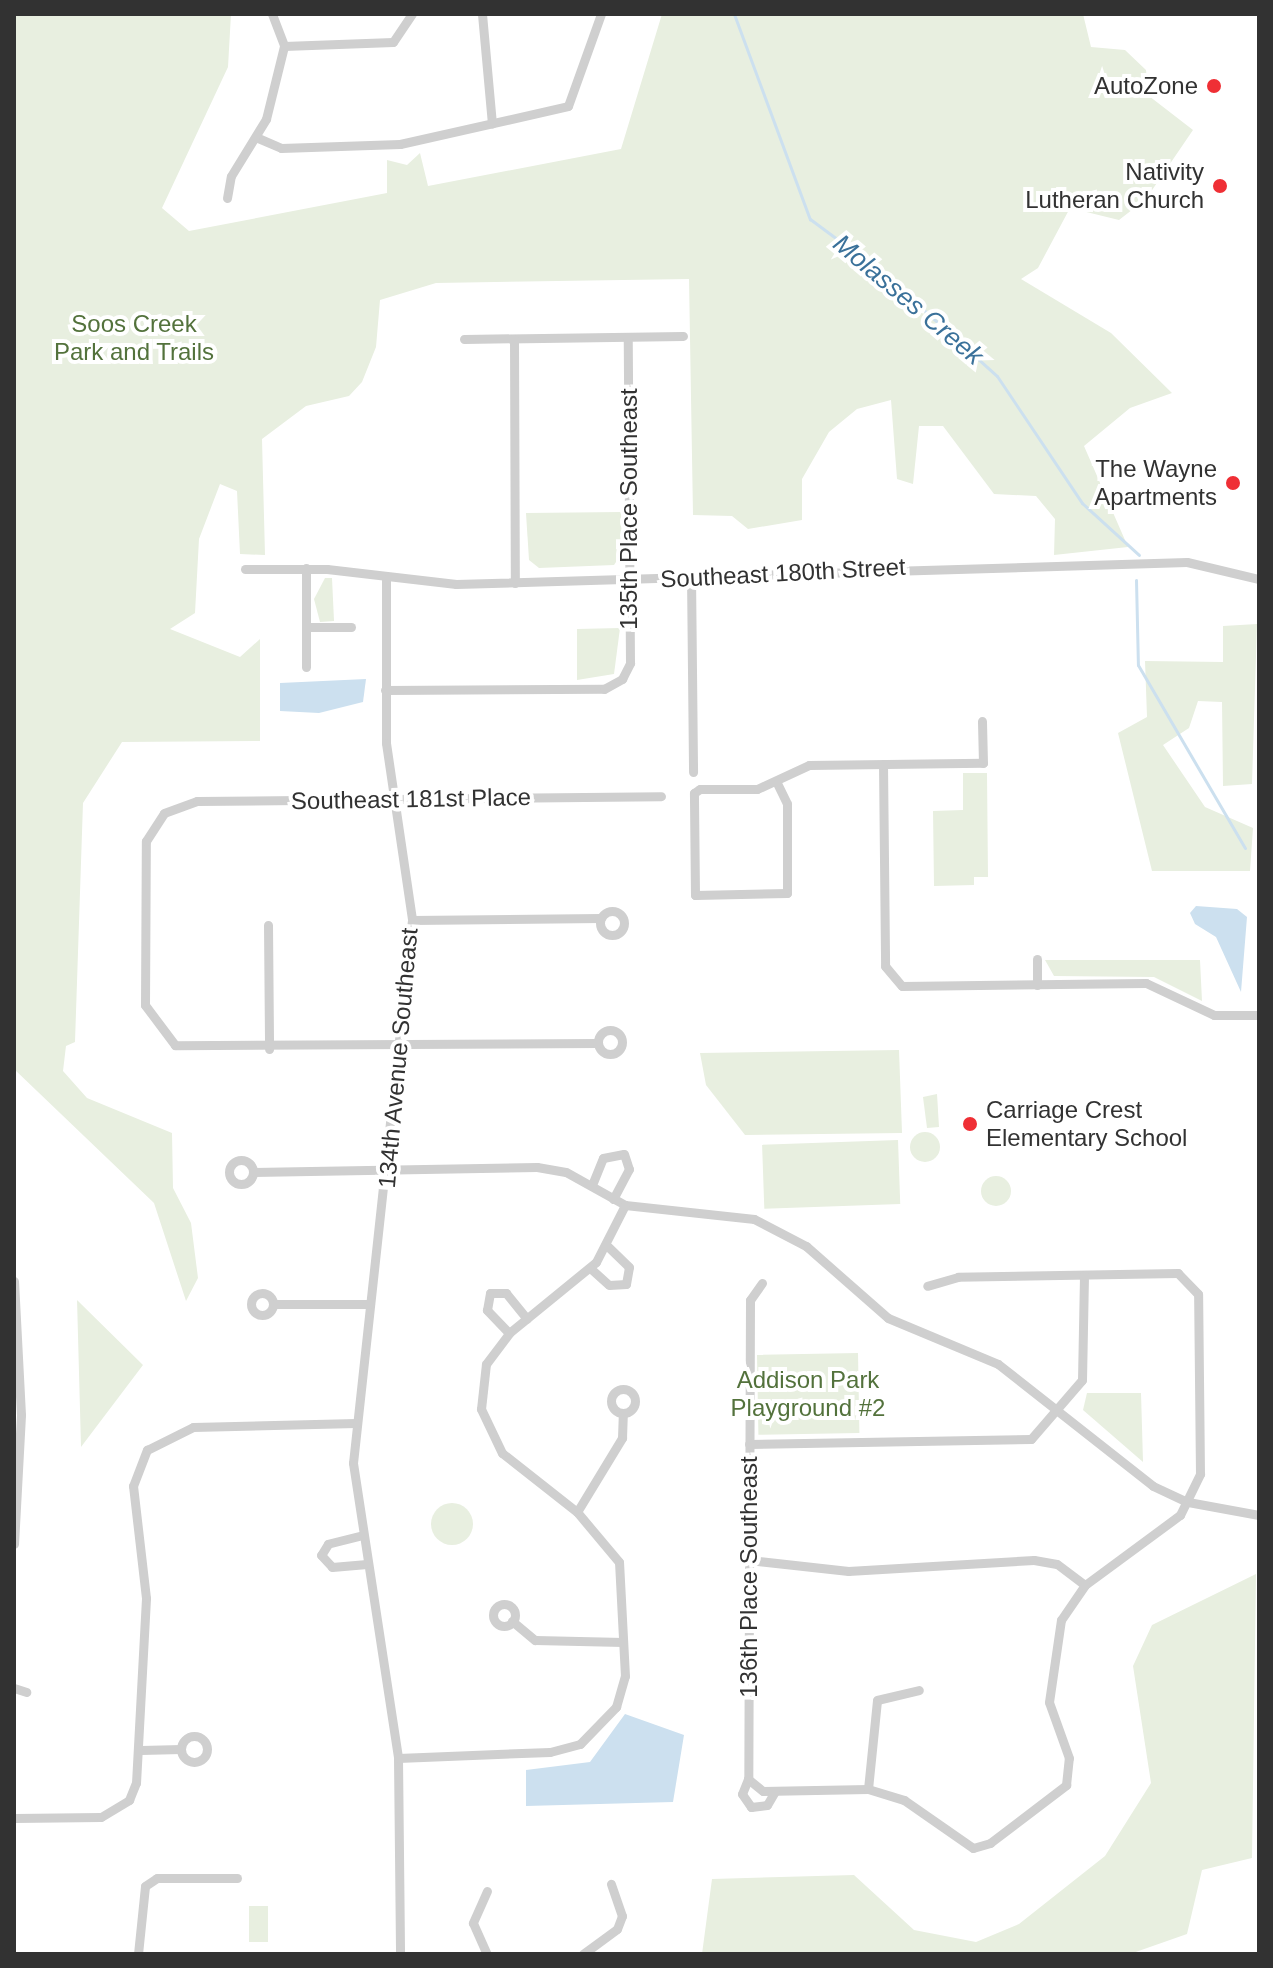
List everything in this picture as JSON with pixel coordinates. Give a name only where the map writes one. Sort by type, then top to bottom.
[{"type":"street","points":[[227,198],[231,176],[258,138],[284,46],[272,14]]},
{"type":"street","points":[[284,46],[393,42],[404,35],[412,14]]},
{"type":"street","points":[[482,14],[492,124]]},
{"type":"street","points":[[258,138],[281,148],[400,144],[568,106],[601,14]]},
{"type":"street","points":[[464,339],[683,336]]},
{"type":"street","name":"135th Place Southeast","points":[[385,690],[604,689],[622,679],[630,663],[628,337]]},
{"type":"street","points":[[514,339],[515,583]]},
{"type":"street","name":"Southeast 180th Street","points":[[245,569],[306,568],[386,579],[515,583],[629,582],[691,575],[1187,562],[1259,579]]},
{"type":"street","points":[[306,568],[306,667]]},
{"type":"street","points":[[691,575],[693,772]]},
{"type":"street","name":"134th Avenue Southeast","points":[[386,579],[385,690],[412,920],[356,1423],[359,1536],[398,1758],[400,1954]]},
{"type":"street","points":[[307,627],[351,627]]},
{"type":"street","points":[[776,781],[787,804],[787,893],[695,895],[694,793],[776,781],[809,765],[983,763],[982,721]]},
{"type":"street","points":[[883,764],[885,966],[892,978],[912,988],[1146,983],[1214,1015],[1259,1015]]},
{"type":"street","name":"Southeast 181st Place","points":[[269,1049],[190,1050],[162,1034],[145,1005],[143,864],[153,823],[164,813],[197,801],[661,796]]},
{"type":"street","points":[[412,920],[601,918]]},
{"type":"street","points":[[268,925],[269,1049],[598,1043]]},
{"type":"street","points":[[1037,959],[1037,985]]},
{"type":"street","points":[[592,1185],[603,1158],[624,1154],[629,1169],[613,1199]]},
{"type":"street","points":[[253,1172],[537,1167],[592,1185],[625,1205],[692,1208],[782,1232],[888,1318],[998,1364],[1153,1486],[1188,1502],[1259,1515]]},
{"type":"street","points":[[398,1758],[550,1752],[599,1731],[625,1676],[619,1562],[577,1512],[487,1433],[483,1375],[509,1333],[590,1268],[608,1247],[625,1205]]},
{"type":"street","points":[[590,1268],[609,1285],[626,1284],[629,1267],[608,1247]]},
{"type":"street","points":[[749,1444],[1020,1442],[1060,1410],[1085,1368],[1084,1275]]},
{"type":"street","points":[[748,1779],[758,1788],[775,1791],[868,1789],[930,1813],[973,1848],[1066,1785],[1069,1758],[1049,1680],[1061,1620],[1085,1585],[1168,1526],[1188,1502],[1203,1443],[1198,1294],[1189,1277],[958,1277],[927,1286]]},
{"type":"street","points":[[14,1281],[21,1415],[14,1544]]},
{"type":"street","name":"136th Place Southeast","points":[[762,1283],[750,1300],[748,1779],[742,1794],[749,1805],[767,1805],[775,1791]]},
{"type":"street","points":[[509,1333],[487,1310],[490,1293],[506,1293],[527,1319]]},
{"type":"street","points":[[274,1304],[370,1304]]},
{"type":"street","points":[[577,1512],[622,1438],[623,1414]]},
{"type":"street","points":[[14,1818],[117,1810],[136,1783],[141,1750],[146,1598],[133,1486],[147,1450],[166,1436],[193,1427],[356,1423]]},
{"type":"street","points":[[359,1536],[328,1544],[321,1555],[332,1567],[364,1564]]},
{"type":"street","points":[[749,1560],[848,1571],[908,1562],[1034,1560],[1057,1564],[1085,1585]]},
{"type":"street","points":[[512,1621],[535,1640],[623,1642]]},
{"type":"street","points":[[14,1688],[26,1692]]},
{"type":"street","points":[[868,1789],[877,1700],[919,1690]]},
{"type":"street","points":[[141,1750],[181,1749]]},
{"type":"street","points":[[138,1954],[145,1886],[157,1878],[237,1878]]},
{"type":"street","points":[[583,1954],[617,1929],[622,1916],[611,1884]]},
{"type":"street","points":[[487,1891],[473,1923],[487,1954]]},
{"type":"green space","name":"Soos Creek Park and Trails","points":[[14,14],[231,14],[228,67],[162,208],[189,231],[387,193],[387,160],[407,165],[420,153],[428,186],[621,149],[662,14],[1083,14],[1091,47],[1125,50],[1146,70],[1149,96],[1193,130],[1146,199],[1119,220],[1070,208],[1038,268],[1021,279],[1111,333],[1172,393],[1130,408],[1084,446],[1128,547],[1054,555],[1055,519],[1036,496],[994,494],[943,426],[919,426],[913,484],[897,479],[891,400],[857,409],[829,432],[802,479],[802,520],[748,529],[732,516],[693,515],[689,279],[436,283],[380,300],[376,347],[362,382],[349,396],[306,406],[262,439],[265,555],[240,554],[237,491],[220,484],[199,539],[195,613],[170,629],[240,657],[260,639],[260,741],[122,742],[83,803],[75,1042],[66,1046],[63,1071],[87,1098],[172,1133],[173,1188],[191,1223],[198,1278],[186,1301],[154,1203],[14,1069]]},
{"type":"green space","points":[[621,512],[622,553],[614,565],[539,568],[529,560],[526,513]]},
{"type":"green space","points":[[325,578],[332,578],[334,621],[320,622],[314,599]]},
{"type":"green space","points":[[1257,624],[1252,784],[1223,786],[1222,702],[1198,701],[1189,728],[1163,745],[1205,807],[1253,828],[1250,871],[1152,871],[1118,733],[1147,717],[1145,661],[1223,662],[1223,626]]},
{"type":"green space","points":[[620,628],[614,674],[577,680],[577,629]]},
{"type":"green space","points":[[963,773],[987,773],[988,877],[974,877],[974,885],[934,886],[933,811],[963,810]]},
{"type":"green space","points":[[1045,960],[1200,960],[1202,1001],[1154,977],[1054,976]]},
{"type":"green space","points":[[899,1050],[902,1133],[745,1135],[706,1085],[700,1053]]},
{"type":"green space","points":[[937,1094],[939,1127],[927,1128],[923,1097]]},
{"type":"green space","points":[[925,1132],[936,1136],[940,1147],[936,1158],[925,1162],[914,1158],[910,1147],[914,1136]]},
{"type":"green space","points":[[898,1140],[900,1204],[764,1209],[762,1145]]},
{"type":"green space","points":[[996,1176],[1007,1180],[1011,1191],[1007,1202],[996,1206],[985,1202],[981,1191],[985,1180]]},
{"type":"green space","points":[[77,1300],[143,1365],[81,1447]]},
{"type":"green space","name":"Addison Park Playground #2","points":[[858,1353],[859,1433],[758,1435],[757,1355]]},
{"type":"green space","points":[[1087,1393],[1141,1393],[1143,1462],[1083,1410]]},
{"type":"green space","points":[[452,1503],[467,1509],[473,1524],[467,1539],[452,1545],[437,1539],[431,1524],[437,1509]]},
{"type":"green space","points":[[1256,1574],[1252,1858],[1202,1870],[1187,1934],[1130,1954],[702,1954],[712,1879],[854,1875],[914,1930],[976,1942],[1019,1924],[1105,1856],[1151,1783],[1133,1666],[1152,1625]]},
{"type":"green space","points":[[249,1906],[268,1906],[268,1942],[249,1942]]},
{"type":"water","points":[[366,679],[363,702],[319,713],[280,711],[280,683]]},
{"type":"water","points":[[1196,906],[1237,909],[1247,917],[1241,992],[1216,937],[1195,924],[1190,913]]},
{"type":"water","points":[[625,1714],[684,1735],[673,1802],[526,1806],[526,1770],[590,1762]]},
{"type":"waterway","name":"Molasses Creek","points":[[734,14],[810,219],[884,274],[997,376],[1082,503],[1139,555]]},
{"type":"waterway","name":"Molasses Creek","points":[[1136,580],[1138,665],[1245,848]]},
{"type":"place","name":"AutoZone","points":[[1214,86]]},
{"type":"place","name":"Nativity Lutheran Church","points":[[1220,186]]},
{"type":"place","name":"The Wayne Apartments","points":[[1233,483]]},
{"type":"place","name":"Carriage Crest Elementary School","points":[[970,1124]]}]
